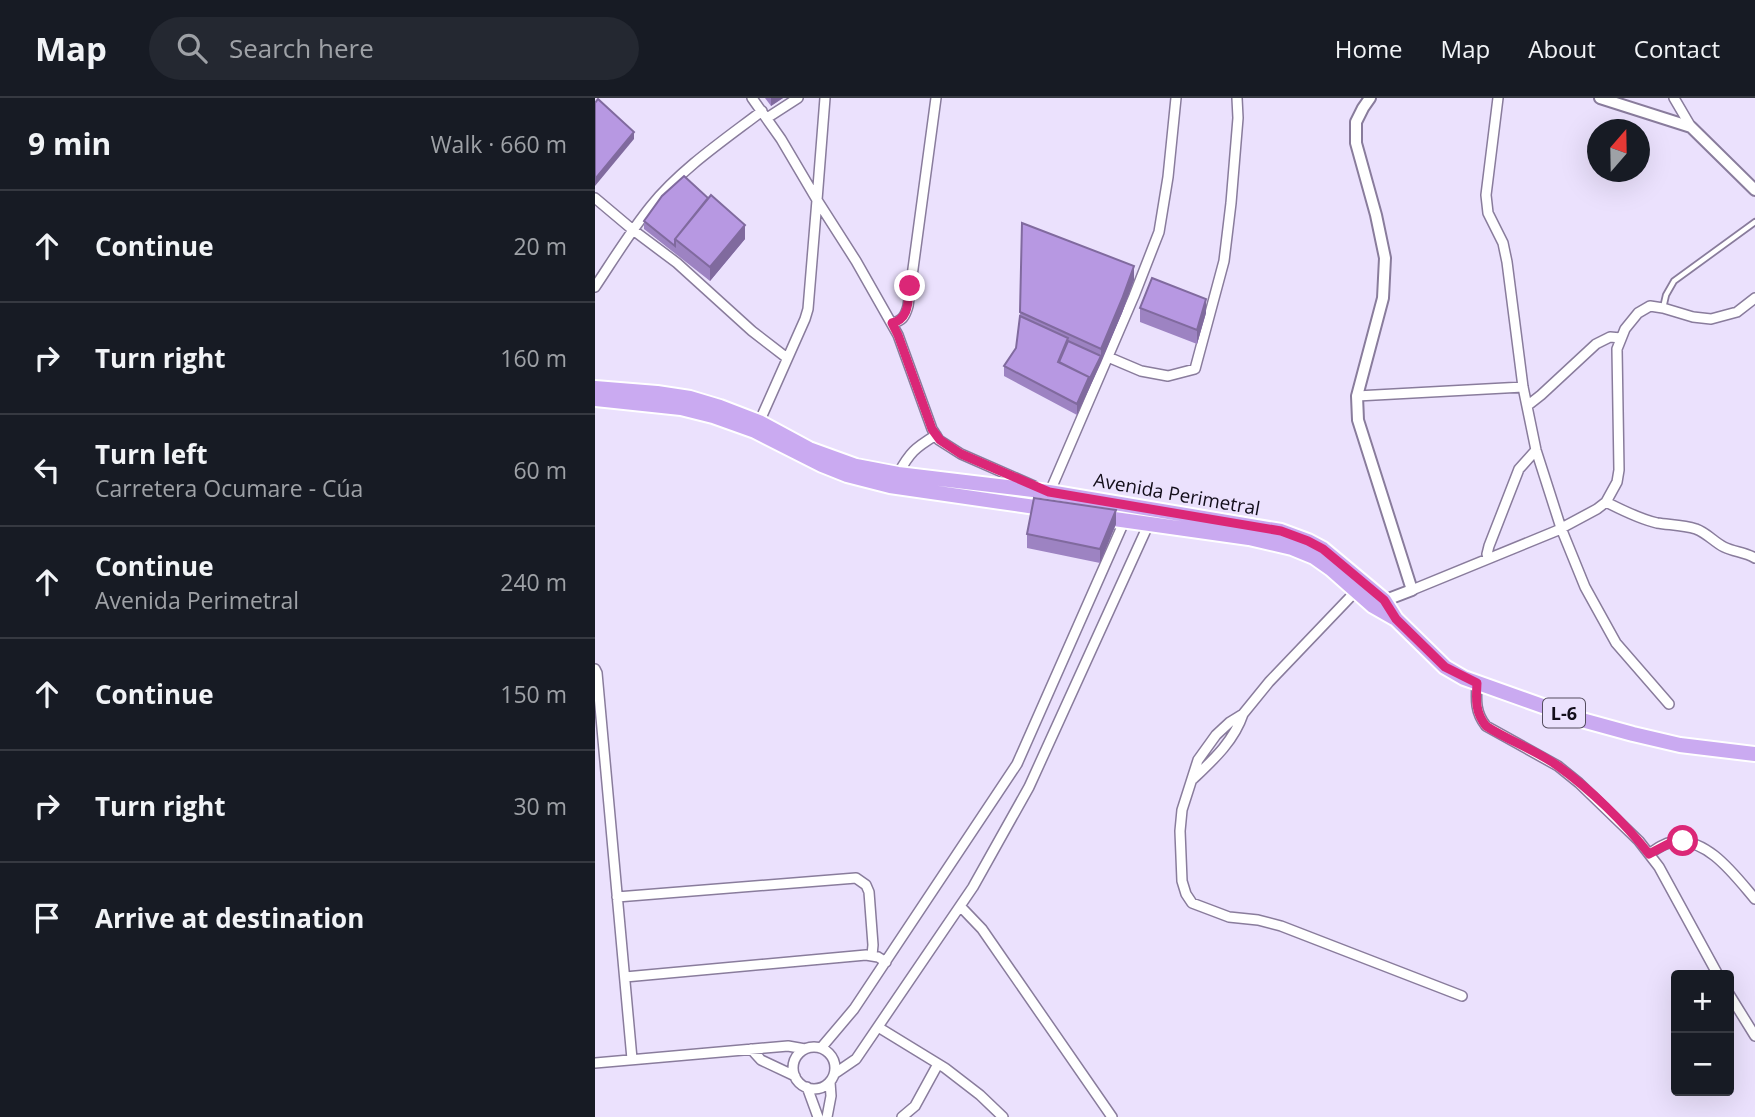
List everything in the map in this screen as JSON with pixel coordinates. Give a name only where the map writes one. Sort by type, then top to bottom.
[{"type":"main road","name":"Avenida Perimetral","points":[[595,388],[690,398],[737,413],[821,466],[847,475],[890,486],[1052,509]]},
{"type":"main road","name":"Avenida Perimetral","points":[[595,399],[681,408],[757,427],[838,460],[898,474],[1049,492],[1131,506],[1152,517],[1292,548],[1314,557],[1356,591],[1378,603]]},
{"type":"main road","name":"Avenida Perimetral","points":[[1085,514],[1124,521],[1152,517],[1281,531],[1295,536],[1323,549],[1445,667],[1477,683]]},
{"type":"main road","name":"L-6","points":[[1477,683],[1582,720],[1633,734],[1680,745],[1755,754]]},
{"type":"street","points":[[753,98],[892,323],[936,435],[961,454],[1049,492]]},
{"type":"street","points":[[595,287],[653,204],[684,173],[764,114],[798,98]]},
{"type":"street","points":[[757,427],[808,309],[824,98]]},
{"type":"street","points":[[892,323],[901,321],[908,306],[936,98]]},
{"type":"street","points":[[1052,509],[1049,492],[1159,232],[1176,98]]},
{"type":"street","points":[[1108,357],[1141,371],[1168,376],[1195,369],[1224,261],[1238,118],[1237,98]]},
{"type":"street","points":[[1370,98],[1356,122],[1356,143],[1381,237],[1385,258],[1384,285],[1383,298],[1357,396],[1358,420],[1412,590]]},
{"type":"street","points":[[1498,98],[1486,195],[1488,213],[1503,243],[1507,262],[1523,387],[1536,450],[1561,528],[1585,587],[1616,643],[1669,704]]},
{"type":"street","points":[[1600,98],[1691,127]]},
{"type":"street","points":[[1674,98],[1691,127],[1755,191]]},
{"type":"street","points":[[595,198],[677,263],[752,331],[787,358]]},
{"type":"street","points":[[1378,603],[1561,528],[1606,502],[1617,482],[1619,470],[1618,349],[1625,329],[1638,313],[1650,306],[1710,319],[1737,312],[1755,298]]},
{"type":"street","points":[[1527,406],[1596,344],[1610,337],[1621,338]]},
{"type":"street","points":[[1357,396],[1523,387]]},
{"type":"street","points":[[898,474],[916,447],[936,435]]},
{"type":"street","points":[[1487,558],[1489,546],[1519,469],[1536,450]]},
{"type":"street","points":[[1606,502],[1633,516],[1656,523],[1696,529],[1723,547],[1755,558]]},
{"type":"street","points":[[821,1048],[854,1009],[1017,764],[1131,506]]},
{"type":"street","points":[[805,1049],[799,1054],[793,1069],[800,1083],[807,1087],[823,1086],[856,1059],[973,887],[1029,787],[1152,517]]},
{"type":"street","points":[[1356,591],[1269,682],[1243,714],[1228,742],[1192,780],[1182,810],[1182,881],[1192,903],[1229,917],[1280,926],[1462,996]]},
{"type":"street","points":[[595,669],[632,1059]]},
{"type":"street","points":[[1477,683],[1476,707],[1479,718],[1486,726],[1558,766],[1639,841],[1659,867],[1715,970]]},
{"type":"street","points":[[1649,854],[1672,842],[1695,844],[1716,856],[1755,899]]},
{"type":"street","points":[[617,897],[856,878],[863,882],[869,892],[873,945],[871,955]]},
{"type":"street","points":[[960,906],[982,929],[1112,1117]]},
{"type":"street","points":[[625,977],[871,955],[886,962]]},
{"type":"street","points":[[1734,1002],[1755,1036]]},
{"type":"street","points":[[878,1027],[938,1064],[980,1095],[1003,1117]]},
{"type":"street","points":[[595,1063],[788,1046],[821,1048],[828,1052],[835,1066],[827,1117]]},
{"type":"street","points":[[751,1049],[761,1060],[795,1076]]},
{"type":"street","points":[[902,1117],[915,1106],[938,1064]]},
{"type":"street","points":[[807,1087],[818,1117]]},
{"type":"lane","points":[[1663,308],[1666,295],[1674,281],[1755,222]]},
{"type":"building","points":[[598,99],[634,132],[595,179],[595,103]]},
{"type":"building","points":[[684,176],[708,198],[675,239],[675,246],[644,221],[662,196]]},
{"type":"building","points":[[711,195],[745,225],[710,267],[675,239]]},
{"type":"building","points":[[1022,223],[1134,266],[1101,349],[1020,312]]},
{"type":"building","points":[[1152,278],[1206,299],[1197,330],[1140,308]]},
{"type":"building","points":[[1020,316],[1068,338],[1058,362],[1089,377],[1077,404],[1004,366],[1016,348]]},
{"type":"building","points":[[1068,341],[1101,356],[1089,380],[1089,377],[1059,362]]},
{"type":"building","points":[[1034,498],[1116,510],[1100,549],[1027,534]]},
{"type":"route","points":[[910,286],[905,316],[901,321],[892,323],[932,429],[940,440],[961,454],[1049,492],[1281,531],[1323,549],[1384,600],[1396,619],[1445,667],[1477,683],[1476,707],[1479,718],[1486,726],[1558,766],[1610,812],[1649,854],[1672,842],[1683,841]]}]
